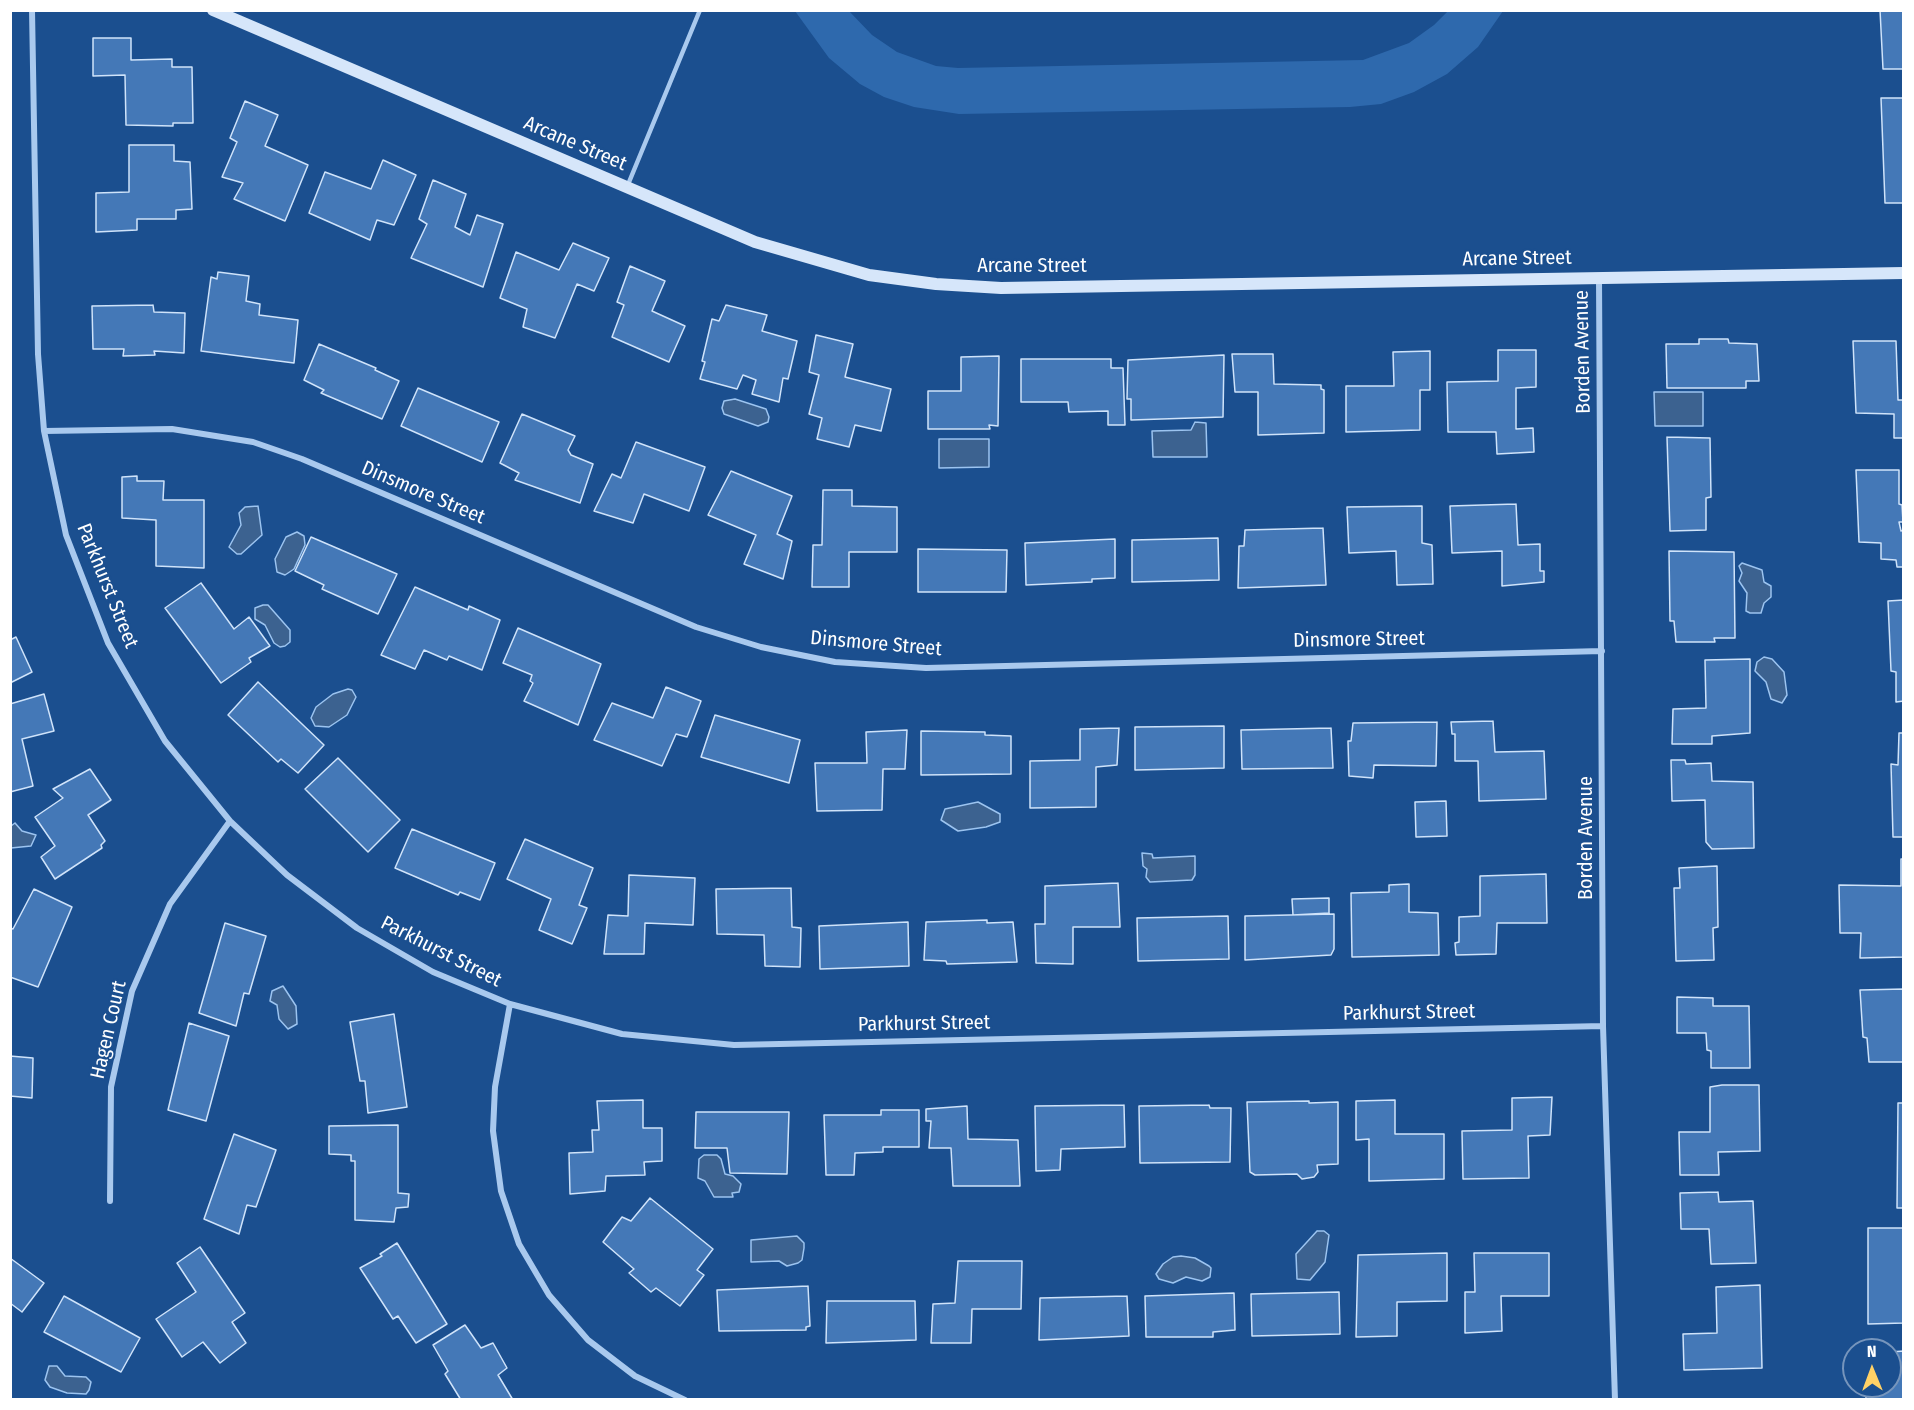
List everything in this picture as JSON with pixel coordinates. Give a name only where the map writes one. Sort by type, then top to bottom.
[{"type":"street","name":"Parkhurst Street","points":[[32,10],[38,354],[44,430],[66,535],[108,643],[165,741],[230,821],[287,875],[357,928],[434,972],[510,1004],[622,1034],[734,1045],[1603,1026]]},
{"type":"street","name":"Arcane Street","points":[[213,10],[754,242],[869,274],[936,284],[1001,288],[1904,273]]},
{"type":"street","name":"Borden Avenue","points":[[1599,277],[1603,1026],[1614,1400]]},
{"type":"street","name":"Dinsmore Street","points":[[44,430],[172,429],[253,442],[302,459],[696,627],[761,647],[835,662],[926,668],[1602,651]]},
{"type":"street","name":"Hagen Court","points":[[110,1201],[111,1087],[132,992],[170,904],[230,821]]},
{"type":"street","points":[[510,1004],[495,1087],[494,1131],[501,1191],[519,1244],[549,1295],[588,1340],[635,1376],[685,1400]]},
{"type":"lane","points":[[627,187],[700,10]]},
{"type":"shaded area","points":[[795,11],[849,11],[872,35],[897,52],[936,66],[958,68],[1363,60],[1409,43],[1434,25],[1448,11],[1503,11],[1478,47],[1447,74],[1414,92],[1381,104],[1350,107],[959,114],[914,107],[884,97],[860,84],[829,58]]},
{"type":"shaded area","points":[[1654,392],[1703,392],[1703,426],[1655,426]]},
{"type":"shaded area","points":[[735,399],[766,409],[768,422],[758,426],[724,414],[722,408],[724,401]]},
{"type":"shaded area","points":[[1195,422],[1206,423],[1207,457],[1153,457],[1152,431],[1191,430]]},
{"type":"shaded area","points":[[939,439],[989,439],[989,467],[939,468]]},
{"type":"shaded area","points":[[258,506],[262,535],[241,554],[237,554],[229,547],[241,525],[239,513],[245,507]]},
{"type":"shaded area","points":[[297,532],[304,536],[305,545],[294,569],[285,575],[277,572],[275,559],[286,537]]},
{"type":"shaded area","points":[[1742,563],[1762,570],[1764,582],[1771,586],[1771,597],[1764,603],[1761,613],[1746,611],[1747,593],[1739,581],[1742,573],[1739,566]]},
{"type":"shaded area","points":[[268,605],[290,630],[290,642],[285,646],[280,647],[274,643],[265,625],[255,619],[255,608]]},
{"type":"shaded area","points":[[1764,657],[1772,659],[1784,672],[1787,695],[1782,703],[1771,699],[1766,682],[1755,671],[1757,662]]},
{"type":"shaded area","points":[[348,689],[352,690],[356,697],[347,715],[329,727],[315,726],[311,718],[316,707],[333,694]]},
{"type":"shaded area","points":[[978,802],[1000,814],[1000,822],[986,827],[958,831],[941,820],[945,809]]},
{"type":"shaded area","points":[[15,823],[22,831],[36,835],[31,846],[11,848],[11,826]]},
{"type":"shaded area","points":[[1142,853],[1152,854],[1153,858],[1195,856],[1195,875],[1192,880],[1150,882],[1146,877],[1147,869],[1143,866]]},
{"type":"shaded area","points":[[283,986],[296,1006],[297,1024],[288,1029],[279,1019],[277,1005],[270,1001],[272,991]]},
{"type":"shaded area","points":[[704,1155],[717,1155],[721,1159],[725,1174],[733,1176],[741,1184],[739,1192],[732,1193],[733,1197],[714,1197],[705,1181],[698,1178],[699,1159]]},
{"type":"shaded area","points":[[1317,1231],[1324,1231],[1329,1235],[1325,1262],[1310,1280],[1297,1279],[1296,1254]]},
{"type":"shaded area","points":[[797,1236],[804,1243],[802,1260],[798,1263],[787,1266],[779,1261],[751,1262],[751,1240]]},
{"type":"shaded area","points":[[1173,1257],[1195,1258],[1209,1266],[1211,1268],[1210,1277],[1202,1281],[1186,1277],[1173,1283],[1159,1279],[1156,1274],[1163,1264]]},
{"type":"shaded area","points":[[49,1366],[57,1366],[65,1376],[86,1377],[91,1382],[89,1390],[86,1394],[67,1393],[50,1387],[45,1380]]},
{"type":"building","points":[[1880,10],[1904,10],[1904,69],[1883,69]]},
{"type":"building","points":[[93,38],[131,38],[131,60],[172,59],[172,67],[192,67],[193,123],[173,123],[173,126],[126,125],[125,75],[93,76]]},
{"type":"building","points":[[1881,98],[1904,98],[1904,203],[1885,203]]},
{"type":"building","points":[[245,101],[278,115],[265,146],[308,165],[285,221],[234,199],[243,183],[222,177],[237,142],[230,138]]},
{"type":"building","points":[[129,145],[174,145],[174,161],[190,162],[192,209],[176,210],[176,219],[137,219],[137,230],[96,232],[96,193],[129,192]]},
{"type":"building","points":[[383,160],[416,175],[394,225],[377,220],[370,240],[309,213],[325,172],[371,189]]},
{"type":"building","points":[[433,180],[466,194],[455,227],[470,235],[477,215],[503,224],[483,287],[411,258],[427,224],[419,219]]},
{"type":"building","points":[[573,243],[609,258],[594,291],[577,284],[555,338],[523,327],[527,309],[500,298],[516,252],[559,270]]},
{"type":"building","points":[[630,266],[665,281],[652,311],[685,326],[669,362],[612,337],[624,305],[617,302]]},
{"type":"building","points":[[218,272],[249,276],[246,301],[260,304],[259,315],[298,320],[294,363],[201,351],[211,277],[217,279]]},
{"type":"building","points":[[153,305],[154,312],[185,313],[184,353],[154,351],[155,355],[123,356],[124,349],[93,349],[92,306]]},
{"type":"building","points":[[726,305],[767,315],[762,331],[797,341],[788,379],[783,378],[779,402],[752,394],[756,380],[743,375],[737,389],[700,379],[712,319],[719,321]]},
{"type":"building","points":[[816,335],[853,344],[845,377],[891,389],[881,431],[855,425],[849,447],[817,439],[822,418],[809,414],[819,375],[809,372]]},
{"type":"building","points":[[1699,339],[1728,339],[1729,343],[1757,344],[1759,381],[1746,381],[1746,388],[1667,388],[1666,344],[1699,344]]},
{"type":"building","points":[[1853,341],[1896,341],[1898,400],[1904,400],[1904,438],[1894,438],[1894,414],[1856,413]]},
{"type":"building","points":[[319,344],[376,368],[375,370],[399,381],[382,419],[321,393],[324,390],[304,380]]},
{"type":"building","points":[[1498,350],[1536,350],[1536,387],[1516,388],[1516,429],[1533,428],[1534,452],[1497,454],[1496,432],[1448,432],[1447,382],[1498,381]]},
{"type":"building","points":[[1430,351],[1430,390],[1420,390],[1420,430],[1346,432],[1346,386],[1394,386],[1393,352]]},
{"type":"building","points":[[1232,354],[1273,354],[1274,384],[1321,385],[1321,389],[1324,390],[1324,433],[1258,435],[1258,392],[1235,392]]},
{"type":"building","points":[[1224,355],[1223,417],[1131,420],[1131,399],[1127,399],[1128,360]]},
{"type":"building","points":[[999,356],[998,426],[989,425],[990,429],[928,429],[928,391],[961,391],[961,357]]},
{"type":"building","points":[[1021,359],[1111,359],[1111,368],[1123,368],[1125,425],[1108,425],[1108,411],[1069,412],[1068,402],[1021,402]]},
{"type":"building","points":[[418,388],[499,422],[482,462],[401,426]]},
{"type":"building","points":[[522,414],[575,436],[568,450],[571,455],[593,464],[580,503],[515,480],[519,473],[500,463]]},
{"type":"building","points":[[1667,437],[1710,438],[1711,497],[1706,498],[1706,530],[1670,531]]},
{"type":"building","points":[[636,442],[705,467],[689,511],[644,494],[633,523],[594,511],[612,474],[621,478]]},
{"type":"building","points":[[1856,470],[1899,470],[1899,504],[1902,505],[1903,522],[1899,522],[1901,531],[1904,530],[1904,567],[1897,567],[1896,560],[1881,559],[1881,543],[1859,542]]},
{"type":"building","points":[[731,471],[792,496],[777,534],[792,541],[783,579],[744,564],[756,535],[708,515]]},
{"type":"building","points":[[137,476],[137,481],[164,481],[163,500],[204,500],[204,568],[156,566],[156,520],[122,518],[122,477]]},
{"type":"building","points":[[823,490],[852,490],[852,506],[897,507],[897,552],[849,552],[849,587],[812,587],[813,545],[822,545]]},
{"type":"building","points":[[1516,504],[1518,545],[1540,544],[1540,571],[1544,571],[1544,582],[1502,586],[1502,551],[1452,553],[1450,506]]},
{"type":"building","points":[[1422,506],[1422,543],[1432,545],[1433,584],[1397,585],[1396,551],[1349,553],[1347,507]]},
{"type":"building","points":[[1323,528],[1326,585],[1238,588],[1239,546],[1244,546],[1245,530]]},
{"type":"building","points":[[311,537],[397,574],[378,614],[322,589],[324,585],[295,571]]},
{"type":"building","points":[[1218,538],[1219,580],[1132,582],[1132,540]]},
{"type":"building","points":[[1115,539],[1115,578],[1092,579],[1092,582],[1026,585],[1025,543]]},
{"type":"building","points":[[918,549],[1007,550],[1006,592],[918,592]]},
{"type":"building","points":[[1669,551],[1734,552],[1735,638],[1714,638],[1715,642],[1676,642],[1674,621],[1670,621]]},
{"type":"building","points":[[201,583],[234,629],[249,617],[270,646],[249,658],[251,662],[221,683],[165,608]]},
{"type":"building","points":[[415,587],[468,610],[469,606],[500,620],[482,670],[449,656],[447,660],[424,650],[415,669],[381,655]]},
{"type":"building","points":[[1904,600],[1904,701],[1896,702],[1896,672],[1891,671],[1888,601]]},
{"type":"building","points":[[518,628],[601,664],[578,725],[524,701],[533,683],[530,681],[532,675],[503,663]]},
{"type":"building","points":[[16,637],[32,672],[10,683],[10,640]]},
{"type":"building","points":[[1750,659],[1750,733],[1712,736],[1712,744],[1672,744],[1673,709],[1706,708],[1705,660]]},
{"type":"building","points":[[258,682],[324,745],[298,773],[281,759],[278,762],[228,715]]},
{"type":"building","points":[[666,687],[701,701],[687,737],[676,734],[662,766],[594,740],[612,703],[653,718]]},
{"type":"building","points":[[44,694],[54,731],[22,739],[33,786],[10,792],[10,704]]},
{"type":"building","points":[[715,715],[800,740],[789,783],[701,757]]},
{"type":"building","points":[[1493,721],[1495,752],[1544,751],[1546,799],[1479,801],[1478,761],[1455,761],[1455,734],[1452,734],[1451,722]]},
{"type":"building","points":[[1437,722],[1436,766],[1374,765],[1373,778],[1349,776],[1348,741],[1351,741],[1353,723]]},
{"type":"building","points":[[1224,726],[1224,768],[1135,770],[1135,727]]},
{"type":"building","points":[[1119,728],[1117,765],[1096,767],[1096,807],[1030,808],[1030,761],[1080,760],[1080,729]]},
{"type":"building","points":[[1331,728],[1333,768],[1242,769],[1241,730]]},
{"type":"building","points":[[907,730],[905,769],[883,769],[882,810],[817,811],[815,763],[867,763],[866,732]]},
{"type":"building","points":[[921,731],[985,732],[985,735],[1011,736],[1011,774],[921,775]]},
{"type":"building","points":[[1899,733],[1904,733],[1904,837],[1893,837],[1891,764],[1898,765]]},
{"type":"building","points":[[338,758],[400,820],[368,852],[305,789]]},
{"type":"building","points":[[1671,760],[1685,760],[1686,764],[1711,763],[1712,781],[1753,782],[1754,848],[1712,849],[1706,842],[1705,800],[1672,801]]},
{"type":"building","points":[[90,769],[111,800],[88,815],[105,841],[101,845],[102,848],[55,879],[41,857],[55,846],[35,817],[63,798],[53,789]]},
{"type":"building","points":[[1446,801],[1447,836],[1416,837],[1415,802]]},
{"type":"building","points":[[412,829],[495,863],[480,900],[460,892],[458,895],[395,868]]},
{"type":"building","points":[[525,839],[593,868],[579,905],[587,908],[572,944],[539,930],[551,899],[507,879]]},
{"type":"building","points":[[1901,859],[1904,859],[1904,957],[1860,958],[1861,933],[1840,933],[1839,885],[1901,886]]},
{"type":"building","points":[[1717,866],[1718,927],[1713,928],[1714,960],[1676,961],[1674,888],[1680,888],[1679,868]]},
{"type":"building","points":[[1546,874],[1547,923],[1497,923],[1496,954],[1456,955],[1455,943],[1459,942],[1459,917],[1480,916],[1480,876]]},
{"type":"building","points":[[629,875],[695,878],[693,925],[645,923],[644,954],[604,954],[608,915],[628,916]]},
{"type":"building","points":[[1118,883],[1120,927],[1073,927],[1073,964],[1036,963],[1035,924],[1045,924],[1045,886]]},
{"type":"building","points":[[1409,884],[1409,912],[1438,913],[1439,955],[1352,957],[1351,893],[1389,892],[1389,885]]},
{"type":"building","points":[[791,888],[792,927],[801,928],[800,967],[765,966],[764,935],[717,934],[716,889]]},
{"type":"building","points":[[34,889],[72,907],[38,987],[10,977],[10,928],[13,929]]},
{"type":"building","points":[[1329,898],[1329,913],[1293,915],[1292,899]]},
{"type":"building","points":[[1334,914],[1334,949],[1331,955],[1245,960],[1245,916]]},
{"type":"building","points":[[1228,916],[1229,959],[1138,961],[1137,918]]},
{"type":"building","points":[[987,920],[987,923],[1013,922],[1017,962],[947,964],[946,961],[924,960],[926,922]]},
{"type":"building","points":[[908,922],[909,966],[820,969],[819,926]]},
{"type":"building","points":[[225,923],[266,936],[249,994],[244,993],[236,1026],[199,1013]]},
{"type":"building","points":[[1904,989],[1904,1062],[1869,1062],[1867,1038],[1863,1037],[1860,990]]},
{"type":"building","points":[[1677,997],[1713,998],[1713,1006],[1749,1006],[1750,1068],[1711,1068],[1711,1051],[1707,1050],[1706,1033],[1677,1033]]},
{"type":"building","points":[[394,1014],[407,1107],[368,1113],[365,1081],[360,1081],[350,1022]]},
{"type":"building","points":[[189,1023],[229,1036],[206,1121],[168,1110]]},
{"type":"building","points":[[10,1056],[33,1058],[32,1098],[10,1096]]},
{"type":"building","points":[[1759,1085],[1760,1151],[1718,1152],[1719,1175],[1680,1175],[1679,1132],[1710,1132],[1710,1087]]},
{"type":"building","points":[[1552,1097],[1550,1135],[1528,1136],[1529,1178],[1463,1179],[1462,1131],[1512,1130],[1512,1098]]},
{"type":"building","points":[[643,1100],[643,1128],[662,1128],[662,1161],[644,1162],[645,1175],[606,1176],[605,1191],[570,1194],[569,1153],[593,1152],[592,1130],[599,1130],[597,1101]]},
{"type":"building","points":[[1395,1100],[1395,1134],[1444,1134],[1444,1179],[1369,1181],[1369,1139],[1356,1140],[1356,1101]]},
{"type":"building","points":[[1309,1101],[1309,1103],[1338,1102],[1338,1164],[1317,1165],[1318,1172],[1314,1177],[1302,1179],[1297,1174],[1255,1175],[1250,1172],[1247,1102]]},
{"type":"building","points":[[1898,1103],[1904,1103],[1904,1208],[1897,1208]]},
{"type":"building","points":[[1124,1105],[1125,1147],[1061,1149],[1060,1170],[1036,1171],[1035,1106]]},
{"type":"building","points":[[1209,1105],[1210,1108],[1231,1108],[1230,1162],[1140,1163],[1139,1106]]},
{"type":"building","points":[[967,1106],[968,1139],[1018,1140],[1020,1186],[953,1186],[951,1148],[929,1148],[931,1121],[926,1121],[926,1109]]},
{"type":"building","points":[[881,1110],[919,1110],[919,1147],[883,1147],[883,1152],[855,1153],[854,1175],[826,1175],[824,1115],[881,1115]]},
{"type":"building","points":[[696,1112],[789,1112],[787,1174],[730,1173],[727,1148],[695,1148]]},
{"type":"building","points":[[398,1125],[398,1193],[409,1194],[408,1207],[396,1208],[394,1222],[355,1220],[355,1161],[351,1161],[351,1155],[329,1154],[329,1126]]},
{"type":"building","points":[[234,1134],[276,1150],[256,1207],[247,1205],[239,1234],[204,1219]]},
{"type":"building","points":[[1718,1192],[1719,1202],[1753,1201],[1756,1263],[1711,1264],[1709,1229],[1681,1229],[1680,1193]]},
{"type":"building","points":[[650,1198],[713,1249],[697,1270],[704,1275],[680,1306],[656,1288],[651,1292],[629,1273],[634,1269],[603,1242],[622,1217],[631,1221]]},
{"type":"building","points":[[1868,1228],[1904,1228],[1904,1323],[1868,1324]]},
{"type":"building","points":[[397,1243],[447,1324],[416,1343],[398,1316],[393,1319],[360,1268],[382,1256],[380,1254]]},
{"type":"building","points":[[200,1247],[245,1313],[232,1322],[246,1343],[220,1363],[203,1342],[182,1357],[156,1319],[196,1292],[177,1263]]},
{"type":"building","points":[[1447,1253],[1447,1301],[1397,1302],[1397,1336],[1356,1337],[1358,1255]]},
{"type":"building","points":[[1474,1253],[1549,1253],[1549,1296],[1501,1296],[1502,1331],[1465,1333],[1465,1292],[1475,1292]]},
{"type":"building","points":[[10,1258],[44,1283],[22,1312],[10,1303]]},
{"type":"building","points":[[958,1261],[1022,1261],[1021,1309],[972,1309],[971,1343],[931,1343],[933,1304],[955,1303]]},
{"type":"building","points":[[1760,1285],[1762,1368],[1684,1370],[1683,1334],[1717,1333],[1716,1287]]},
{"type":"building","points":[[808,1286],[810,1326],[806,1327],[806,1330],[719,1331],[717,1290]]},
{"type":"building","points":[[1339,1292],[1340,1334],[1252,1336],[1251,1294]]},
{"type":"building","points":[[1234,1293],[1235,1330],[1213,1332],[1213,1337],[1146,1337],[1145,1296]]},
{"type":"building","points":[[64,1296],[140,1338],[121,1372],[44,1332]]},
{"type":"building","points":[[1127,1296],[1129,1336],[1039,1340],[1040,1298]]},
{"type":"building","points":[[827,1301],[915,1301],[916,1340],[826,1343]]},
{"type":"building","points":[[465,1325],[481,1348],[493,1343],[507,1368],[498,1375],[513,1400],[461,1400],[445,1374],[448,1371],[433,1345]]},
{"type":"building","points":[[1902,1351],[1904,1351],[1904,1400],[1866,1400],[1866,1398],[1902,1398]]}]
